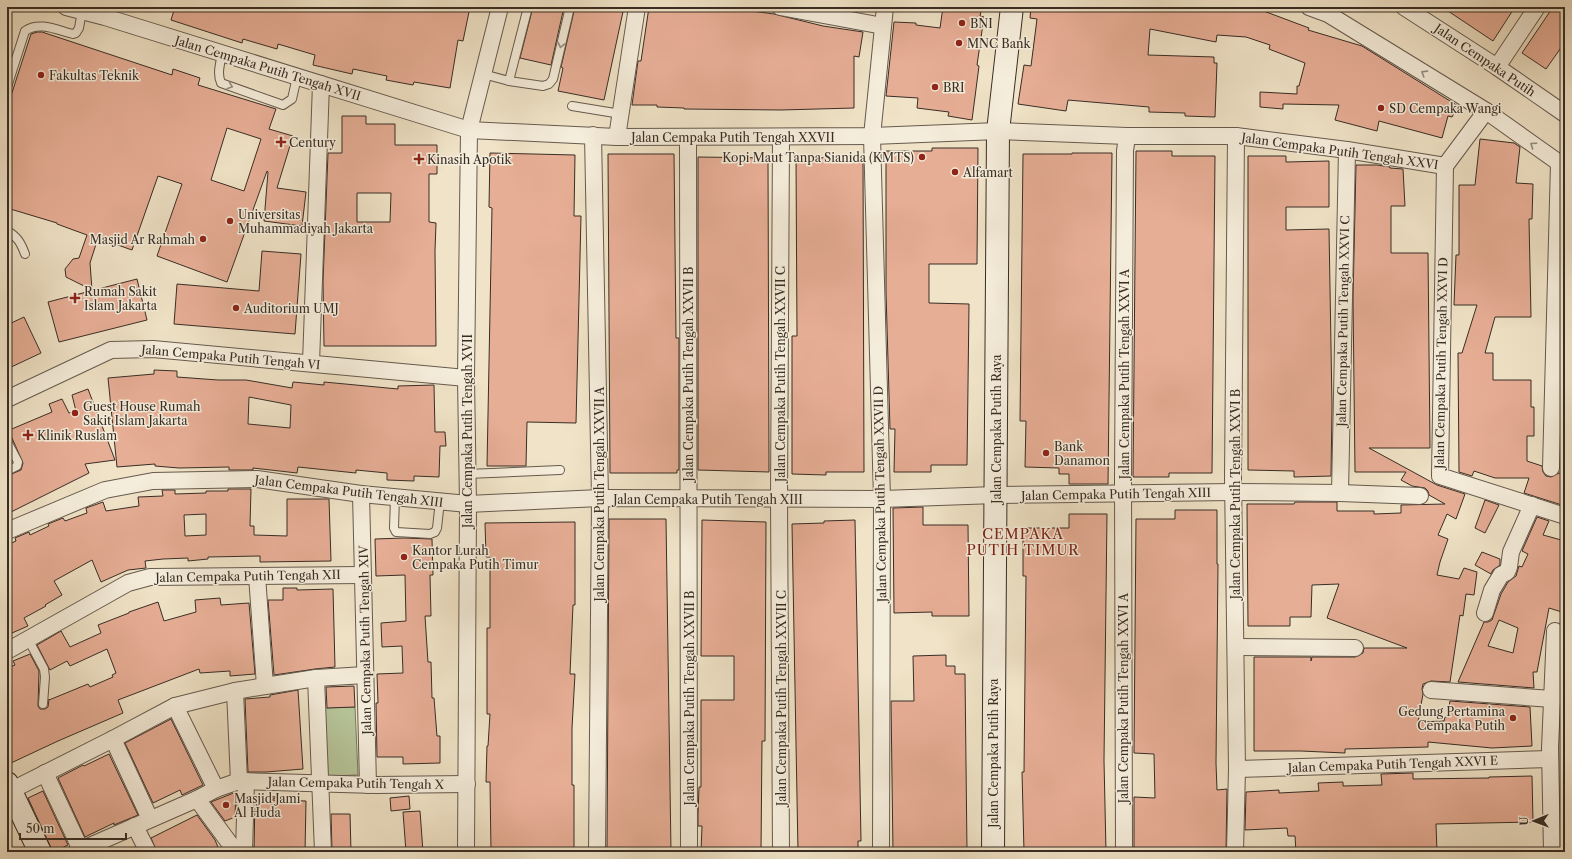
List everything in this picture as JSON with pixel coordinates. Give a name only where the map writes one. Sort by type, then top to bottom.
[{"type":"street","name":"Jalan Cempaka Putih Tengah XVII","points":[[66,7],[82,11],[106,12],[222,54],[469,130]]},
{"type":"street","name":"Jalan Cempaka Putih Tengah XVII","points":[[466,852],[468,504],[466,378],[469,130],[500,7]]},
{"type":"street","points":[[618,137],[638,7]]},
{"type":"street","points":[[780,7],[883,26]]},
{"type":"street","name":"Jalan Cempaka Putih Tengah XXVII D","points":[[881,852],[882,499],[872,136],[885,7]]},
{"type":"street","name":"Jalan Cempaka Putih Raya","points":[[993,852],[998,131],[1012,7]]},
{"type":"street","points":[[1309,7],[1328,14],[1486,111],[1562,165],[1551,468]]},
{"type":"street","name":"Jalan Cempaka Putih","points":[[1404,7],[1497,67],[1565,114]]},
{"type":"street","points":[[1497,67],[1537,7]]},
{"type":"street","points":[[311,363],[321,84]]},
{"type":"street","name":"Jalan Cempaka Putih Tengah XXVI","points":[[998,131],[1127,136],[1236,136],[1347,150],[1445,166],[1486,111]]},
{"type":"street","name":"Jalan Cempaka Putih Tengah XXVII","points":[[469,130],[618,137],[872,136],[998,131]]},
{"type":"street","name":"Jalan Cempaka Putih Tengah XXVII A","points":[[593,135],[600,498],[597,852]]},
{"type":"street","name":"Jalan Cempaka Putih Tengah XXVI A","points":[[1124,852],[1123,494],[1125,166],[1127,136]]},
{"type":"street","name":"Jalan Cempaka Putih Tengah XXVI B","points":[[1235,852],[1237,769],[1233,492],[1236,136]]},
{"type":"street","name":"Jalan Cempaka Putih Tengah XXVII B","points":[[688,137],[689,852]]},
{"type":"street","name":"Jalan Cempaka Putih Tengah XXVII C","points":[[781,137],[781,852]]},
{"type":"street","name":"Jalan Cempaka Putih Tengah XXVI C","points":[[1340,493],[1347,150]]},
{"type":"street","name":"Jalan Cempaka Putih Tengah XXVI D","points":[[1445,166],[1440,476],[1565,516]]},
{"type":"street","name":"Jalan Cempaka Putih Tengah VI","points":[[7,399],[111,350],[153,349],[466,378]]},
{"type":"street","name":"Jalan Cempaka Putih Tengah XIII","points":[[7,531],[105,490],[153,481],[257,479],[361,494],[468,504],[600,498],[882,499],[996,495],[1233,492],[1340,493],[1420,496]]},
{"type":"street","name":"Jalan Cempaka Putih Tengah XIV","points":[[361,494],[368,785]]},
{"type":"street","points":[[1485,613],[1492,590],[1495,587],[1500,575],[1507,572],[1509,567],[1510,552],[1532,505]]},
{"type":"street","name":"Jalan Cempaka Putih Tengah XII","points":[[7,650],[128,583],[150,577],[363,575]]},
{"type":"street","points":[[258,576],[265,686]]},
{"type":"street","points":[[1552,852],[1550,759],[1555,631]]},
{"type":"street","points":[[1236,647],[1355,648]]},
{"type":"street","points":[[40,852],[9,787],[45,773],[175,706],[235,691],[265,686],[316,678],[365,675]]},
{"type":"street","points":[[316,678],[323,852]]},
{"type":"street","points":[[1431,690],[1552,699]]},
{"type":"street","points":[[235,691],[242,781],[244,852]]},
{"type":"street","points":[[175,706],[216,789]]},
{"type":"street","points":[[113,739],[150,819]]},
{"type":"street","name":"Jalan Cempaka Putih Tengah XXVI E","points":[[1237,769],[1550,759]]},
{"type":"street","points":[[45,773],[78,851]]},
{"type":"street","name":"Jalan Cempaka Putih Tengah X","points":[[78,851],[197,799],[216,789],[242,781],[368,785],[467,784]]},
{"type":"street","points":[[197,799],[236,852]]},
{"type":"street","points":[[135,826],[148,852]]},
{"type":"lane","points":[[509,80],[528,7]]},
{"type":"lane","points":[[483,74],[543,86],[549,84],[553,79],[570,7]]},
{"type":"lane","points":[[7,87],[25,31],[30,27],[38,25],[73,34],[76,33],[79,28],[82,11]]},
{"type":"lane","points":[[222,54],[219,71],[221,83],[283,104],[292,99],[297,77]]},
{"type":"lane","points":[[572,106],[621,114]]},
{"type":"lane","points":[[7,231],[13,234],[21,242],[25,254]]},
{"type":"lane","points":[[7,441],[18,462],[17,466],[7,471]]},
{"type":"lane","points":[[467,474],[560,470]]},
{"type":"lane","points":[[395,497],[394,528],[396,532],[430,534],[435,532],[437,528],[440,501]]},
{"type":"lane","points":[[28,639],[44,669],[45,677],[43,704]]},
{"type":"green space","points":[[355,707],[358,775],[325,776],[322,708]]},
{"type":"building","points":[[175,7],[470,7],[463,41],[458,40],[450,88],[414,82],[413,85],[386,80],[387,76],[353,69],[352,74],[313,65],[315,55],[278,44],[277,49],[243,39],[242,43],[171,20]]},
{"type":"building","points":[[533,7],[564,7],[551,65],[520,58]]},
{"type":"building","points":[[575,7],[624,7],[604,100],[558,91],[563,68],[561,67]]},
{"type":"building","points":[[649,7],[722,7],[774,14],[823,26],[863,32],[859,57],[854,56],[854,108],[781,110],[684,109],[657,107],[657,105],[632,105],[638,61],[641,61]]},
{"type":"building","points":[[943,7],[982,7],[980,16],[984,17],[977,65],[979,66],[972,120],[948,116],[949,112],[917,108],[918,98],[886,96],[894,22],[916,23],[916,25],[940,28]]},
{"type":"building","points":[[1031,7],[1208,7],[1224,9],[1224,7],[1253,7],[1309,28],[1308,30],[1362,46],[1458,106],[1452,117],[1448,116],[1442,138],[1379,121],[1377,131],[1335,120],[1339,105],[1283,104],[1283,109],[1260,107],[1260,92],[1297,94],[1297,86],[1299,86],[1305,63],[1269,49],[1270,45],[1246,37],[1217,35],[1216,42],[1150,29],[1148,55],[1214,57],[1214,63],[1217,63],[1215,117],[1185,116],[1185,113],[1149,112],[1149,107],[1068,100],[1066,111],[1018,104],[1024,65],[1031,66],[1037,19],[1030,18]]},
{"type":"building","points":[[1442,7],[1515,7],[1493,41]]},
{"type":"building","points":[[1553,7],[1565,7],[1565,42],[1546,69],[1522,53]]},
{"type":"building","points":[[42,32],[172,75],[173,69],[200,78],[198,85],[276,109],[269,129],[293,136],[277,188],[306,192],[302,226],[264,221],[267,171],[227,282],[157,256],[182,184],[158,176],[132,250],[98,238],[90,263],[92,290],[66,277],[65,269],[73,259],[79,258],[87,235],[57,223],[7,208],[7,108],[31,34]],"holes":[[[227,128],[261,139],[244,191],[211,180]]]},
{"type":"building","points":[[342,116],[366,116],[366,124],[395,124],[395,145],[437,145],[437,174],[429,174],[429,222],[436,223],[436,346],[324,346],[323,282],[328,153],[342,153]],"holes":[[[357,193],[391,193],[390,222],[357,222]]]},
{"type":"building","points":[[1480,139],[1514,143],[1520,147],[1516,183],[1533,184],[1532,219],[1529,219],[1531,317],[1495,317],[1485,353],[1493,353],[1493,380],[1531,380],[1531,407],[1534,407],[1534,436],[1527,436],[1527,461],[1542,466],[1543,472],[1546,476],[1551,477],[1559,473],[1565,476],[1565,506],[1524,493],[1529,478],[1495,478],[1474,471],[1472,476],[1459,472],[1458,353],[1462,353],[1477,305],[1454,305],[1456,255],[1459,255],[1459,185],[1475,185]]},
{"type":"building","points":[[932,148],[978,148],[977,264],[929,264],[929,303],[969,304],[967,465],[931,465],[931,472],[894,472],[895,429],[890,429],[886,292],[886,151],[932,151]]},
{"type":"building","points":[[1136,151],[1172,151],[1172,156],[1215,156],[1212,473],[1169,473],[1169,477],[1133,477]]},
{"type":"building","points":[[490,153],[575,155],[574,216],[581,216],[576,423],[527,422],[526,466],[487,466],[492,208],[489,207]]},
{"type":"building","points":[[1112,153],[1108,484],[1069,484],[1069,474],[1059,474],[1059,468],[1025,467],[1026,421],[1020,421],[1023,154]]},
{"type":"building","points":[[608,154],[674,154],[676,338],[679,338],[679,470],[677,470],[677,473],[610,473]]},
{"type":"building","points":[[1248,156],[1286,156],[1286,162],[1329,161],[1329,207],[1286,207],[1286,230],[1329,229],[1332,406],[1331,476],[1294,477],[1294,471],[1248,470]]},
{"type":"building","points":[[698,157],[768,158],[769,472],[698,470]]},
{"type":"building","points":[[796,157],[863,159],[864,472],[826,472],[826,475],[792,474],[792,336],[797,336]]},
{"type":"building","points":[[1356,165],[1377,165],[1403,169],[1405,206],[1391,206],[1391,253],[1428,253],[1430,448],[1369,448],[1437,485],[1465,494],[1456,519],[1447,514],[1438,535],[1448,539],[1437,575],[1459,579],[1464,568],[1477,572],[1474,595],[1466,594],[1463,616],[1460,615],[1450,682],[1431,681],[1423,684],[1423,694],[1418,722],[1444,721],[1445,717],[1447,717],[1450,701],[1530,707],[1532,746],[1492,748],[1428,742],[1428,747],[1345,749],[1345,753],[1254,751],[1254,657],[1311,657],[1311,661],[1312,657],[1355,657],[1363,653],[1364,648],[1407,648],[1327,618],[1339,584],[1312,585],[1311,617],[1290,617],[1290,626],[1248,626],[1247,504],[1337,502],[1337,511],[1374,511],[1374,514],[1401,513],[1401,505],[1445,504],[1429,495],[1425,488],[1412,486],[1401,480],[1406,472],[1355,472],[1353,298]]},
{"type":"building","name":"Auditorium UMJ","points":[[262,251],[301,254],[295,334],[174,324],[177,284],[259,291]]},
{"type":"building","points":[[137,279],[147,320],[59,342],[48,302]]},
{"type":"building","points":[[24,317],[41,353],[7,369],[7,325]]},
{"type":"building","points":[[154,370],[177,371],[177,377],[218,380],[246,380],[292,388],[293,382],[324,385],[324,382],[398,389],[398,386],[434,385],[435,432],[445,432],[446,446],[440,446],[439,477],[414,476],[414,481],[387,480],[387,473],[356,470],[356,473],[298,467],[297,473],[253,468],[253,470],[229,470],[229,467],[179,468],[155,466],[155,464],[117,467],[108,378],[154,374]],"holes":[[[249,397],[291,405],[290,428],[248,424]]]},
{"type":"building","points":[[88,389],[115,460],[85,464],[89,473],[7,514],[7,476],[21,470],[23,463],[12,438],[8,436],[7,431],[52,412],[49,404],[62,399],[69,413],[76,411],[72,395]]},
{"type":"building","points":[[228,489],[251,489],[250,526],[254,526],[254,535],[287,536],[287,499],[329,499],[331,561],[260,562],[260,556],[208,557],[208,559],[188,561],[188,558],[163,559],[145,561],[146,568],[128,570],[101,582],[92,560],[54,581],[62,595],[24,618],[28,626],[12,633],[7,621],[7,545],[16,541],[15,538],[29,532],[30,535],[49,526],[48,524],[63,518],[65,521],[87,513],[86,508],[103,502],[106,511],[139,506],[138,497],[163,496],[162,490],[175,490],[175,494],[206,493],[206,491],[228,491]],"holes":[[[206,514],[206,535],[185,536],[184,515]]]},
{"type":"building","points":[[1485,500],[1499,505],[1485,533],[1475,528]]},
{"type":"building","points":[[923,507],[923,525],[968,525],[969,616],[932,616],[932,612],[894,613],[893,508]]},
{"type":"building","points":[[1175,510],[1217,510],[1218,564],[1216,763],[1217,790],[1227,789],[1226,852],[1134,852],[1134,797],[1155,798],[1154,754],[1134,753],[1136,519],[1175,519]]},
{"type":"building","points":[[1069,514],[1107,514],[1104,760],[1106,852],[1024,852],[1022,772],[1024,772],[1026,576],[1023,576],[1023,528],[1069,528]]},
{"type":"building","points":[[1537,517],[1549,521],[1543,535],[1565,541],[1565,613],[1549,608],[1537,672],[1533,672],[1534,688],[1458,682],[1484,622],[1492,620],[1501,594],[1508,582],[1516,576],[1519,566],[1522,567],[1528,554],[1522,551]],"holes":[[[1499,620],[1518,628],[1513,653],[1488,646]]]},
{"type":"building","points":[[609,519],[666,519],[671,852],[608,852],[607,849]]},
{"type":"building","points":[[702,520],[766,522],[765,741],[762,741],[761,852],[701,852],[702,826],[698,826],[698,814],[699,787],[701,787],[701,700],[734,700],[734,656],[701,656]]},
{"type":"building","points":[[855,520],[861,841],[858,841],[858,852],[798,852],[792,524]]},
{"type":"building","points":[[575,522],[575,605],[573,605],[570,674],[575,674],[572,728],[574,852],[491,852],[490,782],[486,782],[490,714],[487,714],[487,628],[490,628],[490,557],[486,557],[485,523]]},
{"type":"building","points":[[375,539],[432,539],[433,575],[430,575],[431,616],[425,616],[428,662],[431,662],[432,698],[434,698],[437,736],[440,736],[440,763],[403,764],[403,757],[377,757],[377,674],[403,673],[402,646],[382,647],[381,623],[406,621],[405,575],[376,576]]},
{"type":"building","points":[[1482,552],[1500,559],[1500,565],[1493,570],[1491,574],[1475,565]]},
{"type":"building","points":[[283,588],[297,588],[297,590],[333,589],[335,667],[274,675],[268,600],[283,600]]},
{"type":"building","points":[[220,598],[221,605],[249,603],[255,674],[230,676],[230,671],[200,673],[199,669],[118,700],[123,713],[11,763],[7,754],[7,668],[15,665],[13,661],[30,654],[39,671],[38,706],[40,709],[45,709],[48,707],[49,699],[88,684],[90,687],[113,677],[112,675],[116,673],[107,649],[70,666],[67,661],[50,670],[37,645],[61,631],[70,647],[101,633],[98,625],[158,602],[164,621],[196,612],[195,600]]},
{"type":"building","points":[[946,655],[946,666],[955,666],[955,674],[965,674],[967,852],[893,852],[891,701],[914,701],[913,656]]},
{"type":"building","points":[[354,686],[355,707],[327,708],[326,687]]},
{"type":"building","points":[[298,690],[303,769],[248,772],[245,699],[270,697],[270,695]]},
{"type":"building","points":[[171,719],[203,785],[182,795],[180,790],[153,803],[125,743]]},
{"type":"building","points":[[109,754],[138,815],[114,825],[114,823],[85,837],[58,778]]},
{"type":"building","points":[[1413,773],[1413,779],[1532,776],[1533,822],[1436,824],[1437,852],[1296,852],[1295,836],[1288,836],[1287,828],[1245,830],[1246,792],[1279,790],[1279,793],[1319,791],[1318,783],[1343,782],[1343,786],[1382,785],[1381,774]]},
{"type":"building","points":[[43,791],[68,845],[53,852],[28,798]]},
{"type":"building","points":[[236,792],[235,817],[225,821],[211,802]]},
{"type":"building","points":[[255,796],[277,797],[271,800],[306,801],[305,852],[254,852]]},
{"type":"building","points":[[409,796],[410,809],[391,811],[390,798]]},
{"type":"building","points":[[420,811],[423,852],[406,852],[403,812]]},
{"type":"building","points":[[331,814],[350,814],[351,852],[332,852]]},
{"type":"building","points":[[197,815],[215,840],[220,852],[157,852],[151,838]]},
{"type":"place","name":"BNI","points":[[962,23]]},
{"type":"place","name":"MNC Bank","points":[[959,43]]},
{"type":"place","name":"Fakultas Teknik","points":[[41,75]]},
{"type":"place","name":"BRI","points":[[935,87]]},
{"type":"place","name":"SD Cempaka Wangi","points":[[1381,108]]},
{"type":"place","name":"Century","points":[[281,142]]},
{"type":"place","name":"Kopi Maut Tanpa Sianida (KMTS)","points":[[922,157]]},
{"type":"place","name":"Kinasih Apotik","points":[[419,159]]},
{"type":"place","name":"Alfamart","points":[[955,172]]},
{"type":"place","name":"Universitas Muhammadiyah Jakarta","points":[[230,221]]},
{"type":"place","name":"Masjid Ar Rahmah","points":[[203,239]]},
{"type":"place","name":"Rumah Sakit Islam Jakarta","points":[[75,298]]},
{"type":"place","name":"Auditorium UMJ","points":[[236,308]]},
{"type":"place","name":"Guest House Rumah Sakit Islam Jakarta","points":[[75,413]]},
{"type":"place","name":"Klinik Ruslam","points":[[28,435]]},
{"type":"place","name":"Bank Danamon","points":[[1046,453]]},
{"type":"place","name":"Kantor Lurah Cempaka Putih Timur","points":[[404,557]]},
{"type":"place","name":"Gedung Pertamina Cempaka Putih","points":[[1513,718]]},
{"type":"place","name":"Masjid Jami Al Huda","points":[[226,805]]},
{"type":"district","name":"CEMPAKA PUTIH TIMUR","points":[[1023,542]]}]
